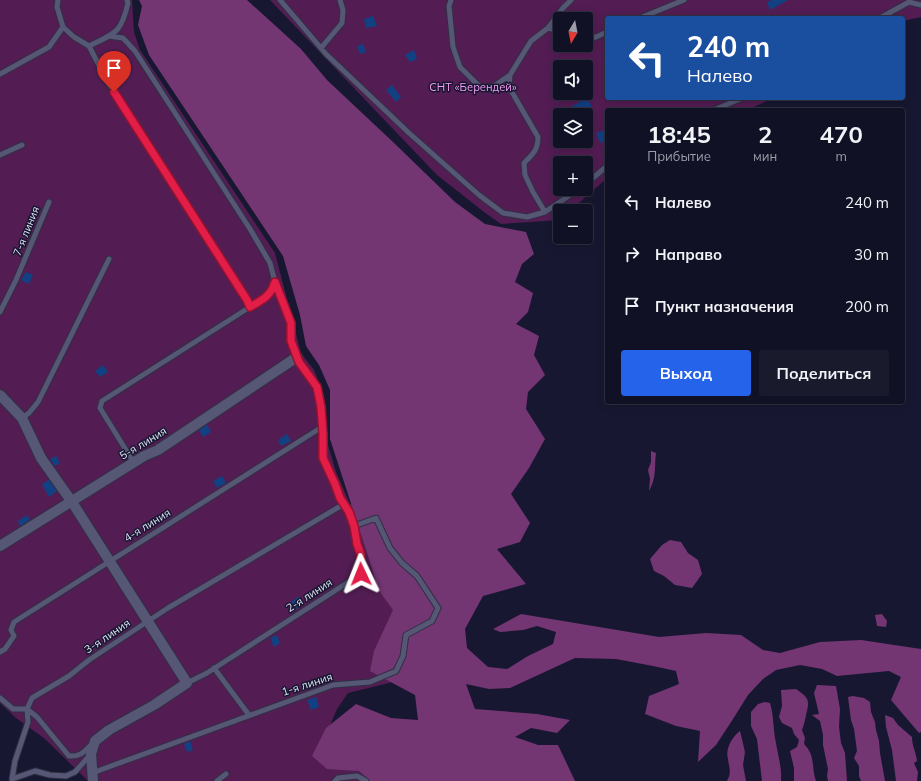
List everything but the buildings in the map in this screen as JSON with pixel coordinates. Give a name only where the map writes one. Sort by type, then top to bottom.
[{"type":"street","name":"5-я линия","points":[[0,546],[179,436],[297,358]]},
{"type":"street","points":[[0,395],[22,418],[42,458],[72,502],[187,683],[154,705],[109,730],[95,741],[91,754],[93,777]]},
{"type":"lane","points":[[58,0],[57,7],[63,27],[74,37],[89,46],[106,79],[247,300],[250,307]]},
{"type":"lane","points":[[89,46],[117,31],[124,20],[128,3],[127,0]]},
{"type":"lane","points":[[280,0],[320,48],[409,133],[479,195],[503,213],[527,217],[545,212],[569,196]]},
{"type":"lane","points":[[320,48],[342,23],[343,10],[340,0]]},
{"type":"lane","points":[[450,0],[449,6],[453,47],[460,67],[481,88],[494,86],[510,75],[531,41],[548,28],[571,0]]},
{"type":"lane","points":[[645,16],[684,0]]},
{"type":"lane","points":[[884,16],[909,2],[921,5]]},
{"type":"lane","points":[[0,74],[50,47],[63,27]]},
{"type":"lane","points":[[548,28],[553,29]]},
{"type":"lane","points":[[593,37],[605,33]]},
{"type":"lane","name":"2-я линия","points":[[109,36],[123,38],[134,51],[250,229],[270,263],[275,282],[291,323],[291,341],[297,358],[317,387],[321,407],[323,458],[340,498],[349,512],[361,555],[361,574],[214,668],[187,683]]},
{"type":"lane","points":[[510,75],[509,87],[538,137],[538,146],[524,162],[525,175],[545,212]]},
{"type":"lane","points":[[719,108],[737,100]]},
{"type":"lane","points":[[0,156],[22,144]]},
{"type":"lane","points":[[593,178],[605,168]]},
{"type":"lane","name":"7-я линия","points":[[0,312],[16,280],[49,202]]},
{"type":"lane","points":[[22,418],[29,413],[38,402],[109,259]]},
{"type":"lane","points":[[134,463],[100,408],[102,401],[264,299],[272,291],[275,282]]},
{"type":"lane","name":"4-я линия","points":[[0,652],[5,649],[14,636],[12,630],[14,622],[322,427]]},
{"type":"lane","name":"3-я линия","points":[[27,709],[32,698],[63,679],[88,660],[147,621],[344,504]]},
{"type":"lane","name":"1-я линия","points":[[93,777],[248,715],[333,685],[370,682],[396,670],[403,656],[406,635],[432,621],[438,608],[418,576],[402,563],[390,548],[376,518],[354,526]]},
{"type":"lane","points":[[214,668],[248,715]]},
{"type":"lane","points":[[0,698],[13,709],[27,709],[37,717],[69,756],[76,757],[84,752],[95,741]]},
{"type":"lane","points":[[27,709],[28,722],[15,761],[12,779],[34,771],[50,775],[66,776],[75,772],[91,754]]},
{"type":"lane","points":[[217,781],[226,774]]},
{"type":"lane","points":[[335,781],[338,778],[357,776],[366,781]]},
{"type":"green space","points":[[0,0],[132,0],[134,32],[140,50],[275,253],[301,353],[314,370],[324,396],[328,445],[336,472],[350,504],[376,510],[396,545],[393,682],[348,693],[337,709],[327,733],[386,781],[88,781],[44,738],[16,718],[0,703]]},
{"type":"green space","name":"СНТ «Берендей»","points":[[270,0],[921,0],[921,17],[905,21],[905,16],[605,16],[605,100],[770,100],[752,108],[605,108],[605,180],[593,190],[593,156],[553,156],[553,196],[587,196],[578,204],[553,204],[553,220],[501,224],[437,175]]},
{"type":"shaded area","points":[[139,0],[247,0],[301,49],[327,80],[455,202],[485,224],[526,232],[534,254],[522,264],[515,282],[533,293],[528,312],[516,324],[539,336],[534,355],[545,375],[528,392],[526,409],[545,439],[529,468],[511,494],[530,523],[520,542],[497,549],[526,584],[483,596],[465,629],[467,648],[488,667],[507,669],[528,656],[553,644],[556,632],[537,626],[523,630],[500,632],[493,629],[521,614],[659,637],[706,633],[741,635],[763,650],[780,653],[820,642],[861,640],[921,649],[921,732],[919,733],[891,700],[901,677],[889,671],[837,676],[822,669],[800,665],[776,670],[763,679],[748,695],[716,745],[698,762],[700,731],[676,726],[645,714],[649,696],[679,684],[676,671],[616,659],[575,658],[510,688],[489,689],[466,684],[475,709],[537,714],[570,720],[557,733],[531,728],[515,737],[538,745],[558,745],[575,781],[370,781],[359,771],[327,769],[312,756],[326,728],[356,704],[391,718],[418,720],[415,695],[370,671],[374,651],[393,610],[378,589],[330,439],[330,390],[319,365],[306,346],[300,315],[283,256],[149,55],[138,25],[142,6]]},
{"type":"shaded area","points":[[651,451],[656,453],[654,477],[649,491],[650,479],[648,470],[651,462]]},
{"type":"shaded area","points":[[670,540],[681,542],[688,553],[698,560],[702,574],[692,588],[675,585],[664,576],[654,571],[650,559],[662,545]]},
{"type":"shaded area","points":[[882,614],[887,621],[886,627],[877,626],[875,615]]},
{"type":"shaded area","points":[[817,685],[836,686],[840,709],[839,727],[841,743],[845,753],[847,781],[828,781],[828,769],[820,721],[812,715],[819,714],[814,693]]},
{"type":"shaded area","points":[[796,689],[806,697],[808,703],[802,730],[805,738],[804,744],[808,748],[812,757],[816,781],[794,781],[794,768],[790,751],[797,747],[799,740],[794,734],[792,728],[782,723],[779,717],[782,706],[781,690]]},
{"type":"shaded area","points":[[853,696],[864,698],[870,702],[871,712],[879,741],[885,781],[861,781],[859,776],[859,766],[854,758],[857,751],[848,697]]},
{"type":"shaded area","points":[[765,702],[770,703],[781,781],[762,781],[757,739],[751,726],[751,712],[758,704]]},
{"type":"shaded area","points":[[885,715],[893,718],[898,725],[912,737],[917,761],[914,763],[918,772],[917,781],[896,781]]},
{"type":"shaded area","points":[[740,731],[745,752],[743,765],[746,781],[727,781],[730,772],[727,755],[728,747],[734,736]]},
{"type":"route","points":[[114,92],[247,300],[250,307],[264,299],[272,291],[275,282],[291,323],[291,341],[299,362],[317,387],[321,407],[323,458],[340,498],[349,512],[354,526],[357,544],[361,555],[361,574]]}]
